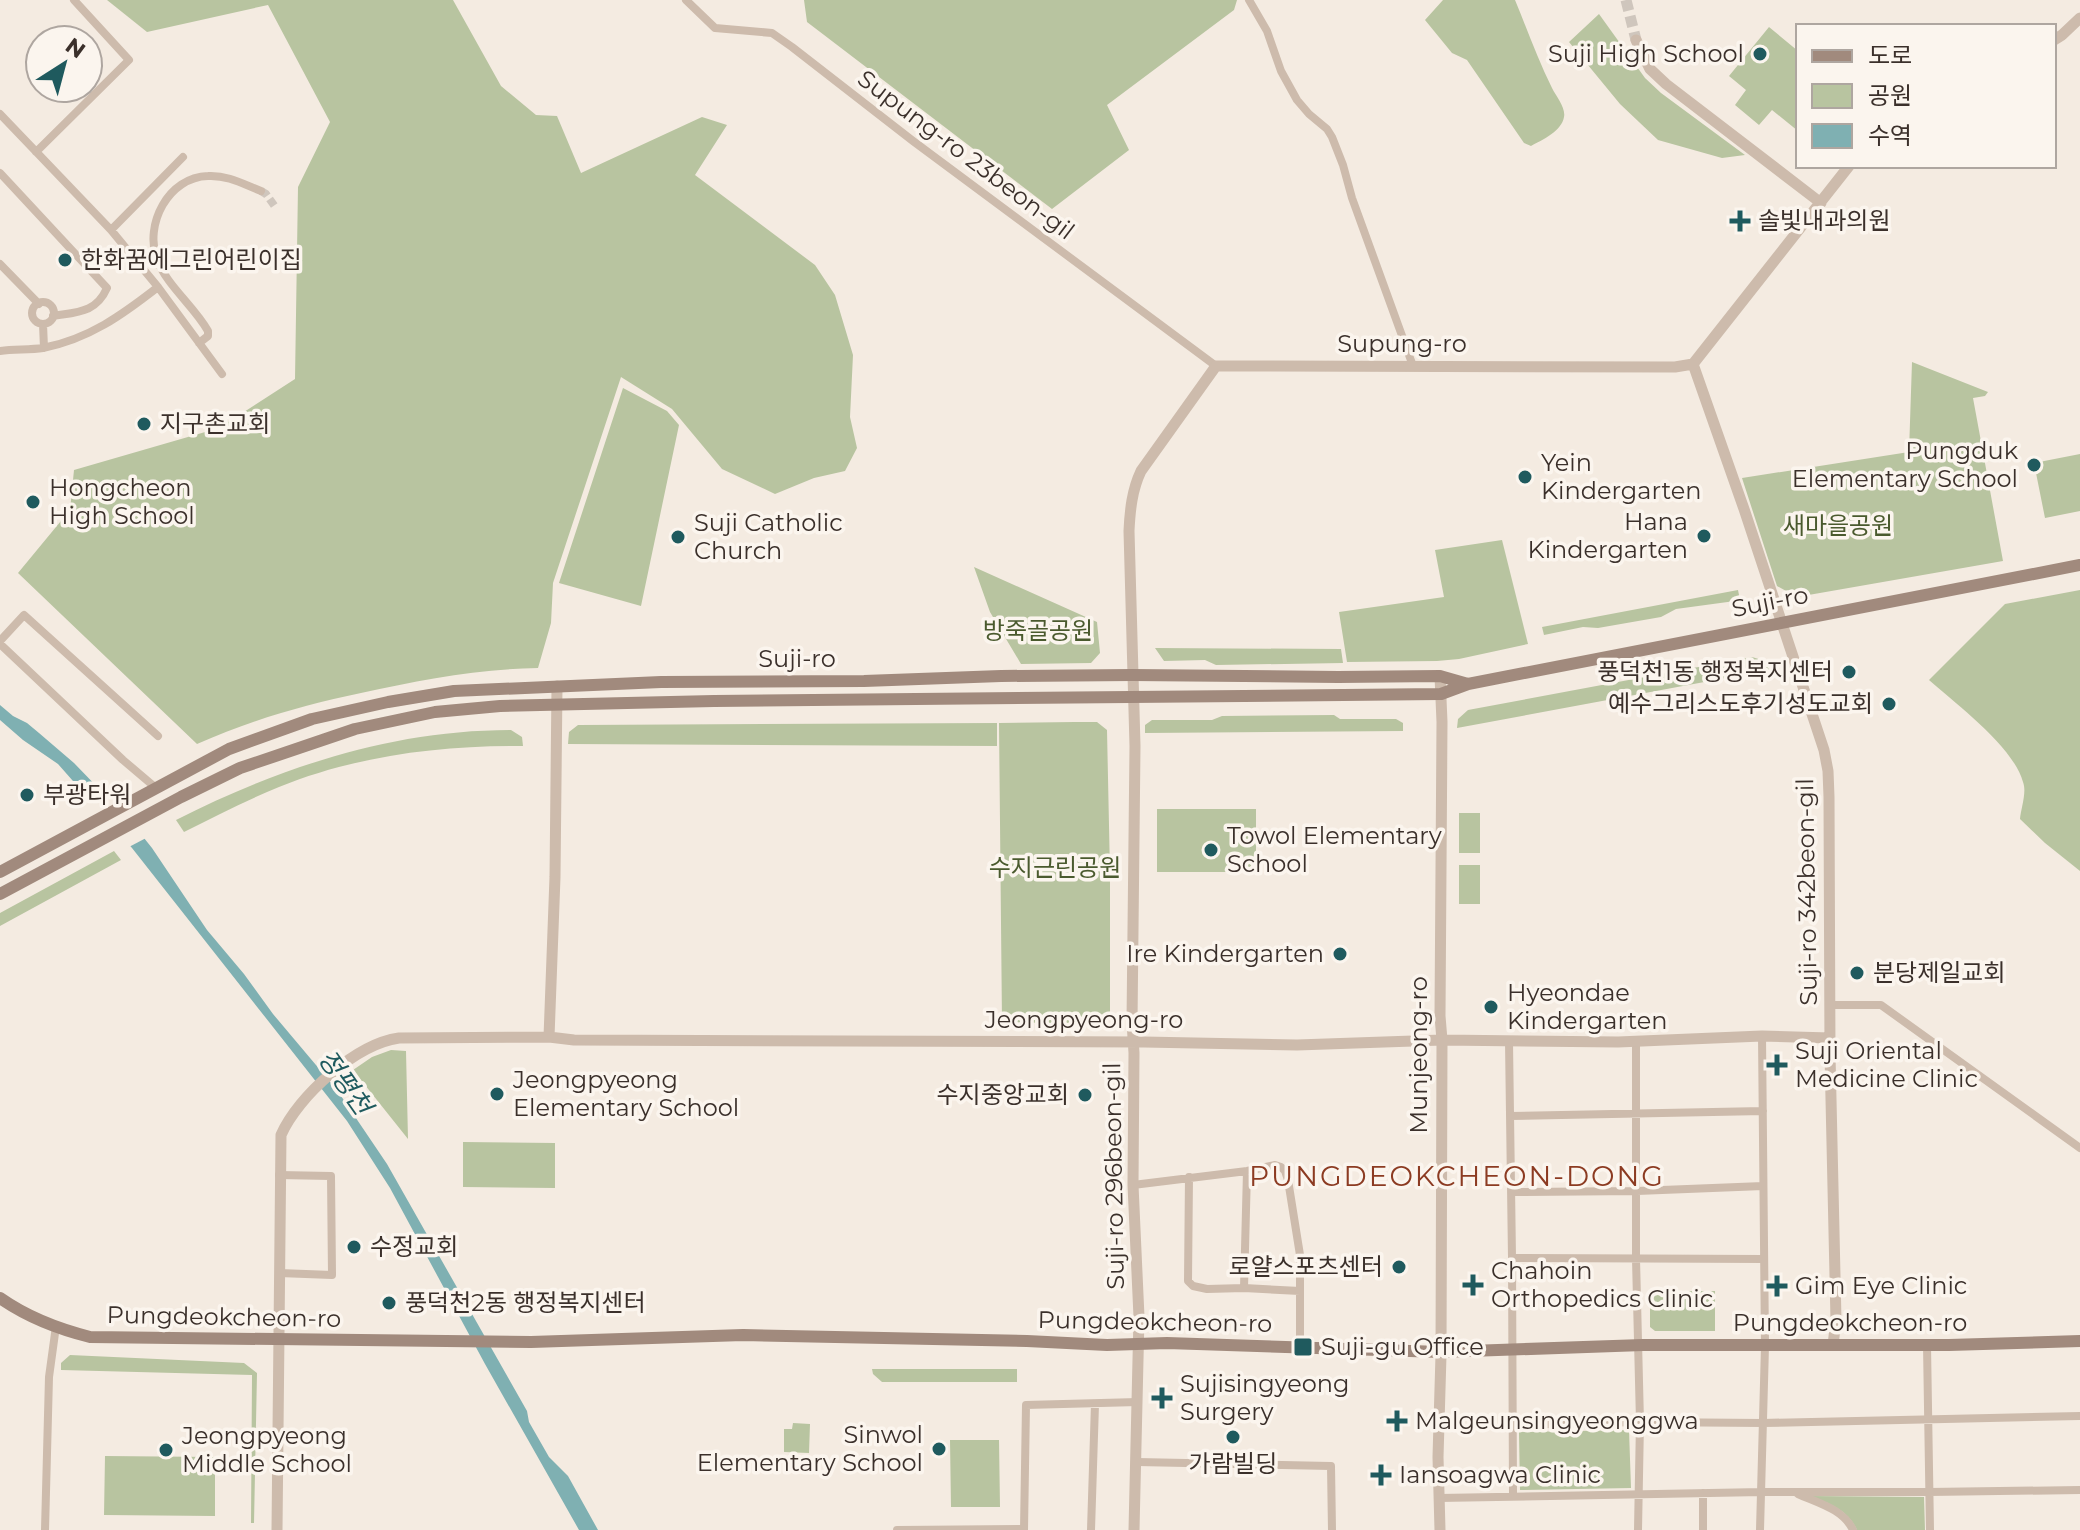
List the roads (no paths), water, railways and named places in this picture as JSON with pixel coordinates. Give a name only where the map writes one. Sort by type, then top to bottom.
[{"type":"main road","name":"Suji-ro","points":[[6,891],[240,768],[355,729],[435,712],[500,706],[714,701],[1441,694],[1468,684],[2080,565]]},
{"type":"main road","name":"Suji-ro","points":[[3,866],[229,749],[312,719],[454,691],[661,682],[1132,675],[1440,676],[1468,684]]},
{"type":"main road","name":"Pungdeokcheon-ro","points":[[0,1298],[45,1323],[90,1337],[516,1342],[743,1335],[1441,1352],[1639,1345],[1927,1345],[2080,1341]]},
{"type":"street","points":[[74,0],[96,24]]},
{"type":"street","name":"Supung-ro 23beon-gil","points":[[686,0],[715,28],[772,33],[1216,366]]},
{"type":"street","points":[[1249,0],[1267,31],[1281,71],[1297,100],[1332,137],[1413,366]]},
{"type":"street","points":[[2056,39],[2080,18]]},
{"type":"street","points":[[104,33],[129,60],[104,80]]},
{"type":"street","points":[[1636,40],[1650,69],[1666,84],[1821,203]]},
{"type":"street","points":[[36,152],[79,104]]},
{"type":"street","points":[[0,114],[111,230],[158,287],[222,374]]},
{"type":"street","points":[[111,230],[183,157]]},
{"type":"street","points":[[1693,364],[1847,168]]},
{"type":"street","points":[[0,173],[107,288],[90,309],[53,316]]},
{"type":"street","points":[[199,343],[208,336],[208,331],[156,257],[153,234],[157,214],[177,189],[200,177],[231,179],[261,191]]},
{"type":"street","points":[[0,264],[39,304]]},
{"type":"street","points":[[0,351],[44,348],[88,335],[158,287]]},
{"type":"street","points":[[39,304],[48,304],[53,309],[53,316],[50,322],[36,322],[34,308],[39,304]]},
{"type":"street","points":[[43,324],[44,348]]},
{"type":"street","name":"Supung-ro","points":[[1216,366],[1675,367],[1693,364]]},
{"type":"street","name":"Suji-ro 342beon-gil","points":[[1693,364],[1824,750],[1828,771],[1836,1320],[1833,1345]]},
{"type":"street","points":[[1132,697],[1129,531],[1136,482],[1150,456],[1216,366]]},
{"type":"street","points":[[151,791],[0,642],[24,615],[158,736]]},
{"type":"street","name":"Munjeong-ro","points":[[1440,676],[1440,1530]]},
{"type":"street","points":[[549,1037],[557,686]]},
{"type":"street","name":"Suji-ro 296beon-gil","points":[[1132,697],[1135,746],[1133,1185],[1139,1344],[1134,1530]]},
{"type":"street","points":[[1830,1005],[1881,1005],[2080,1148]]},
{"type":"street","points":[[1760,1530],[1765,1346],[1762,1036]]},
{"type":"street","name":"Jeongpyeong-ro","points":[[279,1175],[281,1135],[292,1113],[344,1063],[383,1041],[399,1038],[1297,1045],[1442,1040],[1830,1038]]},
{"type":"street","points":[[1636,1041],[1640,1422],[1638,1530]]},
{"type":"street","points":[[1509,1042],[1513,1496]]},
{"type":"street","points":[[1510,1116],[1763,1111]]},
{"type":"street","points":[[1133,1185],[1275,1165],[1281,1167],[1285,1171],[1300,1255],[1300,1347]]},
{"type":"street","points":[[1244,1288],[1247,1171]]},
{"type":"street","points":[[277,1530],[279,1175],[331,1176],[332,1275],[279,1273]]},
{"type":"street","points":[[1189,1177],[1188,1281],[1193,1286],[1207,1289],[1300,1291]]},
{"type":"street","points":[[1511,1192],[1763,1186]]},
{"type":"street","points":[[1512,1258],[1764,1259]]},
{"type":"street","points":[[45,1530],[49,1377],[56,1326]]},
{"type":"street","points":[[1927,1345],[1930,1530]]},
{"type":"street","points":[[897,1530],[1024,1529],[1026,1405],[1138,1402]]},
{"type":"street","points":[[1091,1530],[1095,1404]]},
{"type":"street","points":[[1514,1425],[2080,1416]]},
{"type":"street","points":[[1137,1462],[1331,1466],[1332,1530]]},
{"type":"street","points":[[1439,1498],[2080,1490]]},
{"type":"street","points":[[1794,1492],[1842,1515],[1853,1530]]},
{"type":"street","points":[[1703,1493],[1703,1530]]},
{"type":"water","name":"정평천","points":[[0,705],[27,723],[74,763],[132,823],[207,930],[337,1090],[387,1164],[527,1411],[529,1422],[549,1457],[568,1476],[598,1530],[579,1530],[390,1188],[347,1121],[132,848],[58,764],[0,720]]},
{"type":"tunnel","points":[[1626,0],[1636,40]]},
{"type":"tunnel","points":[[261,191],[276,208]]},
{"type":"place","name":"Suji High School","points":[[1760,54]]},
{"type":"place","name":"솔빛내과의원","points":[[1740,221]]},
{"type":"place","name":"한화꿈에그린어린이집","points":[[65,260]]},
{"type":"place","name":"지구촌교회","points":[[144,424]]},
{"type":"place","name":"Pungduk Elementary School","points":[[2034,465]]},
{"type":"place","name":"Yein Kindergarten","points":[[1525,477]]},
{"type":"place","name":"Hongcheon High School","points":[[33,502]]},
{"type":"place","name":"Hana Kindergarten","points":[[1704,536]]},
{"type":"place","name":"Suji Catholic Church","points":[[678,537]]},
{"type":"place","name":"풍덕천1동 행정복지센터","points":[[1849,672]]},
{"type":"place","name":"예수그리스도후기성도교회","points":[[1889,704]]},
{"type":"place","name":"부광타워","points":[[27,795]]},
{"type":"place","name":"Towol Elementary School","points":[[1211,850]]},
{"type":"place","name":"Ire Kindergarten","points":[[1340,954]]},
{"type":"place","name":"분당제일교회","points":[[1857,973]]},
{"type":"place","name":"Hyeondae Kindergarten","points":[[1491,1007]]},
{"type":"place","name":"Suji Oriental Medicine Clinic","points":[[1777,1065]]},
{"type":"place","name":"Jeongpyeong Elementary School","points":[[497,1094]]},
{"type":"place","name":"수지중앙교회","points":[[1085,1095]]},
{"type":"place","name":"수정교회","points":[[354,1247]]},
{"type":"place","name":"로얄스포츠센터","points":[[1399,1267]]},
{"type":"place","name":"Chahoin Orthopedics Clinic","points":[[1473,1285]]},
{"type":"place","name":"Gim Eye Clinic","points":[[1777,1286]]},
{"type":"place","name":"풍덕천2동 행정복지센터","points":[[389,1303]]},
{"type":"place","name":"Suji-gu Office","points":[[1303,1347]]},
{"type":"place","name":"Sujisingyeong Surgery","points":[[1162,1398]]},
{"type":"place","name":"Malgeunsingyeonggwa","points":[[1397,1421]]},
{"type":"place","name":"가람빌딩","points":[[1233,1437]]},
{"type":"place","name":"Sinwol Elementary School","points":[[939,1449]]},
{"type":"place","name":"Jeongpyeong Middle School","points":[[166,1450]]},
{"type":"place","name":"Iansoagwa Clinic","points":[[1381,1475]]},
{"type":"district","name":"PUNGDEOKCHEON-DONG","points":[[1457,1176]]},
{"type":"park label","name":"새마을공원","points":[[1838,526]]},
{"type":"park label","name":"방죽골공원","points":[[1038,631]]},
{"type":"park label","name":"수지근린공원","points":[[1055,868]]}]
